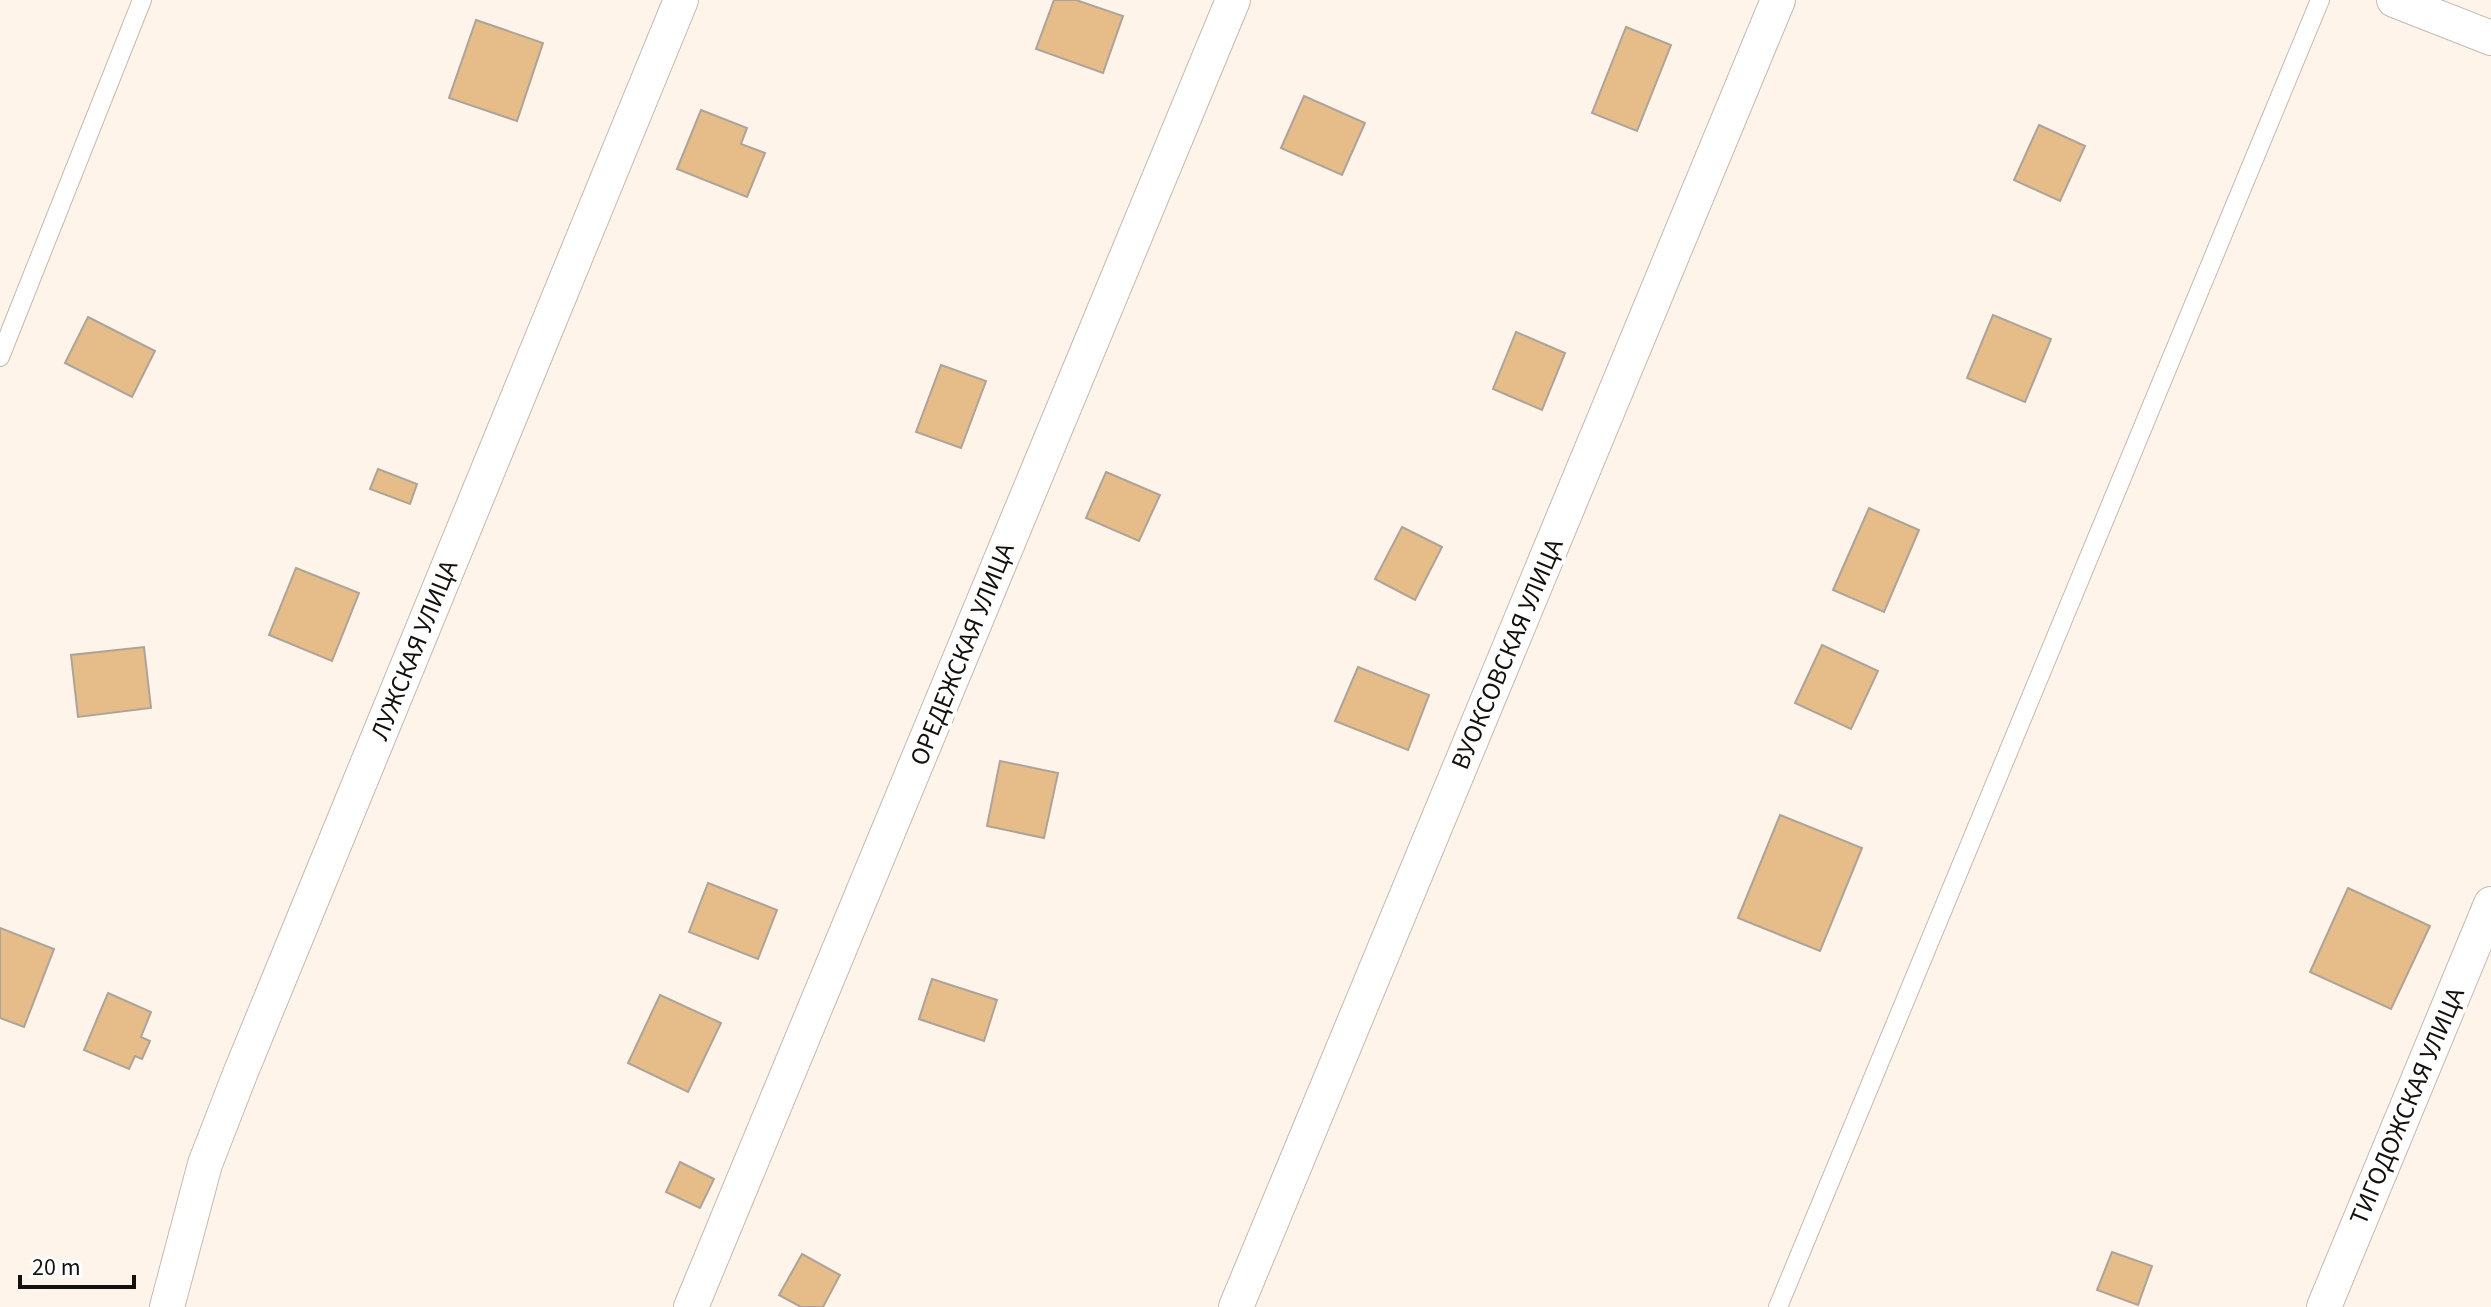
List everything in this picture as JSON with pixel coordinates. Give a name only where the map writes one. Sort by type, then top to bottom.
[{"type":"street","name":"ЛУЖСКАЯ УЛИЦА","points":[[167,1307],[205,1164],[228,1104],[681,0]]},
{"type":"street","name":"ОРЕДЕЖСКАЯ УЛИЦА","points":[[691,1307],[1233,0]]},
{"type":"street","name":"ВУОКСОВСКАЯ УЛИЦА","points":[[1236,1307],[1778,0]]},
{"type":"street","points":[[2394,0],[2491,38]]},
{"type":"street","name":"ТИГОДОЖСКАЯ УЛИЦА","points":[[2324,1307],[2491,904]]},
{"type":"lane","points":[[0,357],[142,0]]},
{"type":"lane","points":[[1778,1307],[2320,0]]},
{"type":"building","points":[[1054,0],[1076,0],[1123,16],[1103,73],[1036,49]]},
{"type":"building","points":[[476,20],[543,43],[517,121],[449,98]]},
{"type":"building","points":[[1626,27],[1671,45],[1637,131],[1592,113]]},
{"type":"building","points":[[1304,96],[1365,123],[1342,175],[1281,148]]},
{"type":"building","points":[[701,110],[747,128],[741,144],[765,153],[747,197],[677,169]]},
{"type":"building","points":[[2039,125],[2085,146],[2060,201],[2014,180]]},
{"type":"building","points":[[1993,315],[2051,339],[2025,402],[1967,378]]},
{"type":"building","points":[[88,317],[155,351],[132,397],[65,363]]},
{"type":"building","points":[[1516,332],[1565,353],[1542,410],[1493,389]]},
{"type":"building","points":[[941,365],[986,381],[961,448],[916,432]]},
{"type":"building","points":[[378,469],[417,484],[410,504],[370,489]]},
{"type":"building","points":[[1106,472],[1160,495],[1139,541],[1086,518]]},
{"type":"building","points":[[1869,508],[1919,530],[1884,612],[1833,590]]},
{"type":"building","points":[[1402,527],[1442,547],[1415,600],[1375,579]]},
{"type":"building","points":[[296,568],[359,593],[332,661],[269,635]]},
{"type":"building","points":[[1822,645],[1878,671],[1851,729],[1795,703]]},
{"type":"building","points":[[144,647],[151,708],[78,717],[71,655]]},
{"type":"building","points":[[1358,667],[1429,695],[1408,750],[1335,721]]},
{"type":"building","points":[[1000,761],[1058,773],[1044,838],[987,826]]},
{"type":"building","points":[[1780,815],[1862,848],[1820,951],[1738,918]]},
{"type":"building","points":[[708,883],[777,910],[758,959],[689,932]]},
{"type":"building","points":[[2348,888],[2430,926],[2391,1009],[2310,972]]},
{"type":"building","points":[[0,928],[54,949],[24,1027],[0,1018]]},
{"type":"building","points":[[932,979],[997,1000],[984,1041],[919,1019]]},
{"type":"building","points":[[108,993],[151,1012],[141,1037],[150,1041],[142,1059],[135,1056],[129,1069],[84,1050]]},
{"type":"building","points":[[660,995],[721,1023],[688,1092],[628,1063]]},
{"type":"building","points":[[680,1162],[714,1179],[700,1208],[666,1192]]},
{"type":"building","points":[[2112,1252],[2152,1266],[2138,1305],[2097,1290]]},
{"type":"building","points":[[802,1254],[840,1275],[823,1307],[801,1307],[779,1295]]}]
